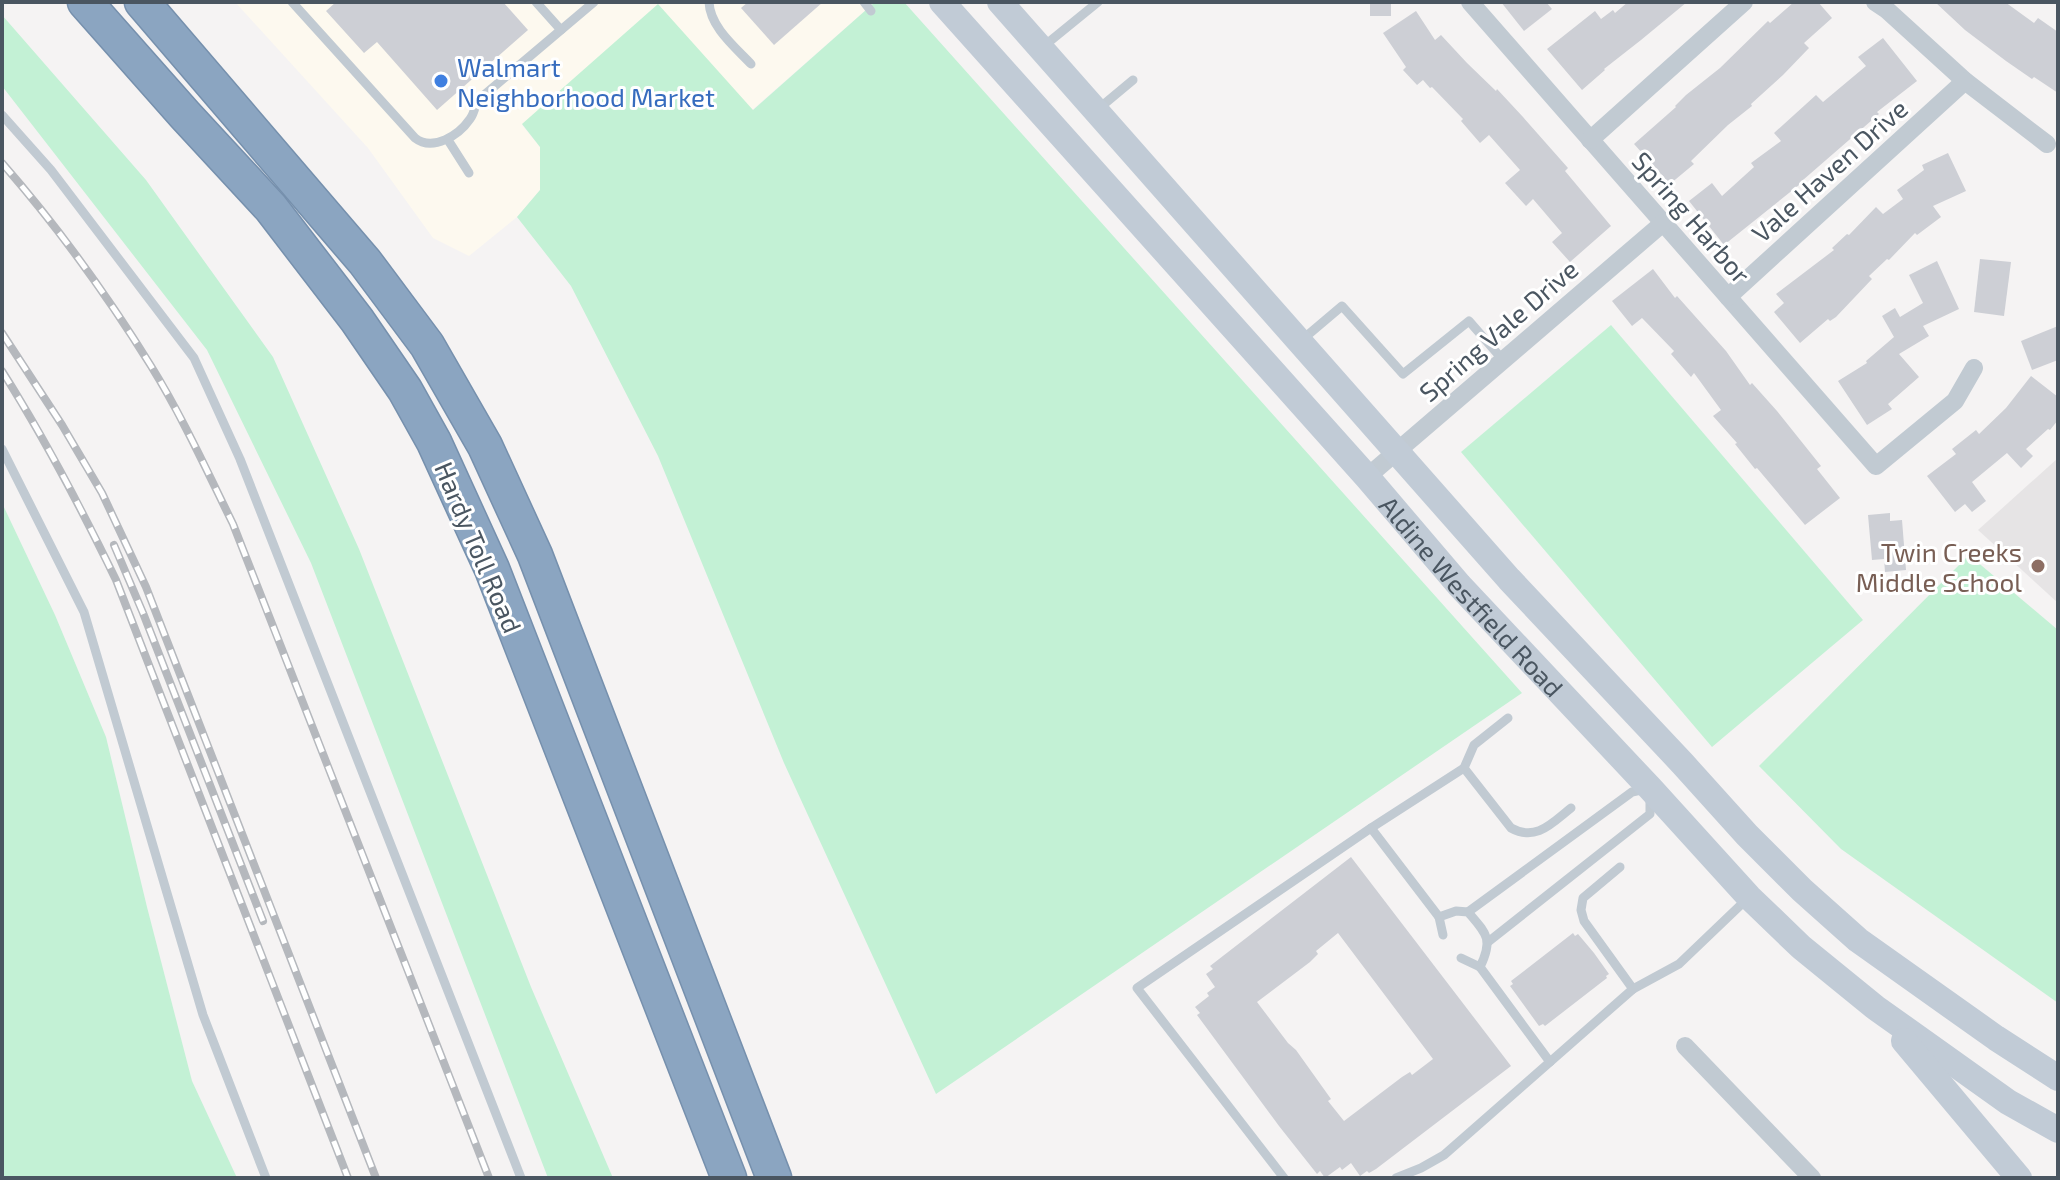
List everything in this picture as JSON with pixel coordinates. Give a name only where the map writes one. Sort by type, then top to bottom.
[{"type":"highway","name":"Hardy Toll Road","points":[[85,2],[271,208],[357,320],[405,390],[434,442],[492,569],[729,1178]]},
{"type":"highway","name":"Hardy Toll Road","points":[[142,2],[365,262],[427,345],[485,446],[535,555],[774,1178]]},
{"type":"main road","name":"Aldine Westfield Road","points":[[942,2],[1469,595],[1749,897],[1801,947],[1876,1008],[2008,1102],[2058,1130]]},
{"type":"main road","name":"Aldine Westfield Road","points":[[1000,2],[1509,579],[1747,835],[1858,940],[2058,1078]]},
{"type":"main road","points":[[1009,78],[1041,49]]},
{"type":"main road","points":[[1650,788],[1683,764]]},
{"type":"main road","points":[[1876,1008],[2019,1178]]},
{"type":"street","name":"Spring Harbor","points":[[1470,2],[1876,466],[1955,401],[1974,368]]},
{"type":"street","points":[[1590,140],[1744,2]]},
{"type":"street","points":[[1875,2],[1965,81],[2047,144]]},
{"type":"street","name":"Vale Haven Drive","points":[[1728,297],[1965,81]]},
{"type":"street","name":"Spring Vale Drive","points":[[1367,477],[1663,223]]},
{"type":"street","points":[[1685,1046],[1812,1178]]},
{"type":"lane","points":[[292,2],[415,138],[429,144],[448,140],[470,120],[477,101],[594,2]]},
{"type":"lane","points":[[536,2],[561,30]]},
{"type":"lane","points":[[709,2],[722,32],[751,64]]},
{"type":"lane","points":[[864,2],[871,11]]},
{"type":"lane","points":[[1041,49],[1098,2]]},
{"type":"lane","points":[[1097,110],[1133,80]]},
{"type":"lane","points":[[2,115],[51,170],[194,358],[240,459],[521,1178]]},
{"type":"lane","points":[[448,140],[469,173]]},
{"type":"lane","points":[[1300,341],[1342,306],[1403,374],[1469,321],[1503,360]]},
{"type":"lane","points":[[2,449],[84,612],[203,1015],[266,1178]]},
{"type":"lane","points":[[1284,1178],[1137,988],[1464,768],[1474,745],[1508,718]]},
{"type":"lane","points":[[1464,768],[1511,828],[1519,832],[1539,832],[1571,808]]},
{"type":"lane","points":[[1439,917],[1456,911],[1468,912],[1632,792],[1650,788],[1650,814],[1488,942]]},
{"type":"lane","points":[[1371,828],[1439,917],[1443,935]]},
{"type":"lane","points":[[1620,867],[1583,898],[1581,910],[1584,921],[1633,989]]},
{"type":"lane","points":[[1396,1178],[1444,1155],[1633,989],[1679,964],[1749,897]]},
{"type":"lane","points":[[1468,912],[1486,933],[1488,942],[1487,953],[1480,967]]},
{"type":"lane","points":[[1461,958],[1480,967],[1550,1062]]},
{"type":"shaded area","points":[[235,2],[875,2],[752,110],[522,125],[540,147],[540,190],[517,217],[469,256],[433,238],[368,148]]},
{"type":"shaded area","name":"Twin Creeks Middle School","points":[[2058,458],[2058,603],[1978,530]]},
{"type":"green space","points":[[875,2],[904,2],[1522,693],[936,1094],[784,763],[658,456],[571,286],[517,217],[540,190],[540,147],[522,124],[658,4],[753,110]]},
{"type":"green space","points":[[2,15],[146,180],[273,357],[359,549],[531,987],[613,1178],[548,1178],[311,563],[207,350],[2,86]]},
{"type":"green space","points":[[1611,325],[1863,620],[1712,747],[1461,452]]},
{"type":"green space","points":[[2,503],[55,615],[106,737],[192,1081],[237,1178],[2,1178]]},
{"type":"green space","points":[[1969,555],[2058,630],[2058,1003],[1841,849],[1759,766]]},
{"type":"building","name":"Walmart Neighborhood Market","points":[[336,2],[503,2],[528,30],[437,110],[377,42],[364,53],[326,11]]},
{"type":"building","points":[[748,2],[823,2],[774,45],[741,8]]},
{"type":"building","points":[[1370,2],[1391,2],[1391,16],[1370,16]]},
{"type":"building","points":[[1501,2],[1546,2],[1552,9],[1524,31]]},
{"type":"building","points":[[1628,2],[1687,2],[1582,90],[1547,49],[1595,11],[1601,19]]},
{"type":"building","points":[[1794,2],[1818,2],[1832,18],[1804,43],[1809,48],[1783,75],[1670,184],[1634,144],[1768,21],[1770,23]]},
{"type":"building","points":[[1935,2],[2005,2],[2034,23],[2038,18],[2058,32],[2058,93],[2006,61]]},
{"type":"building","points":[[1416,11],[1435,40],[1441,35],[1523,117],[1568,168],[1565,171],[1611,226],[1570,262],[1552,242],[1562,233],[1533,199],[1526,206],[1505,183],[1520,170],[1489,135],[1480,143],[1461,121],[1463,119],[1432,87],[1423,80],[1417,85],[1403,70],[1406,67],[1383,33]]},
{"type":"building","points":[[1883,38],[1917,81],[1877,112],[1879,114],[1804,181],[1724,245],[1689,201],[1712,183],[1722,196],[1754,167],[1751,163],[1781,141],[1774,133],[1816,95],[1823,102],[1866,66],[1858,57]]},
{"type":"building","points":[[1948,153],[1966,191],[1933,206],[1941,217],[1917,235],[1915,233],[1869,276],[1872,279],[1836,317],[1830,321],[1828,319],[1800,343],[1774,312],[1784,303],[1776,294],[1834,250],[1832,248],[1876,207],[1883,214],[1903,199],[1897,190],[1924,170],[1922,165]]},
{"type":"building","points":[[1980,259],[2011,262],[2004,316],[1974,312]]},
{"type":"building","points":[[1937,261],[1959,309],[1923,326],[1929,336],[1899,354],[1919,377],[1888,404],[1892,409],[1867,425],[1838,381],[1867,363],[1894,337],[1882,316],[1895,308],[1900,317],[1923,303],[1909,275]]},
{"type":"building","points":[[1653,269],[1675,298],[1677,296],[1726,351],[1750,385],[1752,383],[1777,411],[1821,466],[1817,469],[1840,498],[1805,525],[1713,416],[1721,410],[1694,373],[1691,377],[1671,354],[1674,351],[1642,318],[1632,326],[1612,301]]},
{"type":"building","points":[[2058,326],[2058,360],[2032,370],[2021,341]]},
{"type":"building","points":[[2031,376],[2058,397],[2058,420],[2026,449],[2033,456],[2021,468],[2007,453],[1972,482],[1986,501],[1972,512],[1965,504],[1955,512],[1927,476],[1956,454],[1952,449],[1976,430],[1979,434],[2006,408]]},
{"type":"building","points":[[1890,513],[1890,521],[1902,520],[1906,570],[1885,572],[1884,559],[1872,560],[1868,515]]},
{"type":"building","points":[[1351,857],[1511,1066],[1376,1169],[1360,1176],[1351,1163],[1325,1178],[1320,1171],[1317,1174],[1279,1126],[1197,1015],[1200,1013],[1195,1007],[1215,987],[1206,974],[1213,969],[1210,966]],"holes":[[[1338,933],[1433,1059],[1412,1075],[1410,1072],[1402,1077],[1344,1121],[1296,1050],[1257,1002],[1310,962],[1318,954],[1316,951]]]},
{"type":"building","points":[[1573,933],[1575,936],[1578,934],[1609,974],[1545,1026],[1539,1026],[1510,986],[1513,984],[1511,981]]},
{"type":"railway","points":[[2,163],[62,236],[134,339],[173,404],[233,524],[489,1178]]},
{"type":"railway","points":[[2,333],[102,493],[146,587],[376,1178]]},
{"type":"railway","points":[[2,371],[62,474],[116,580],[348,1178]]},
{"type":"railway","points":[[114,545],[263,921]]},
{"type":"place","name":"Walmart Neighborhood Market","points":[[441,81]]},
{"type":"place","name":"Twin Creeks Middle School","points":[[2038,566]]}]
